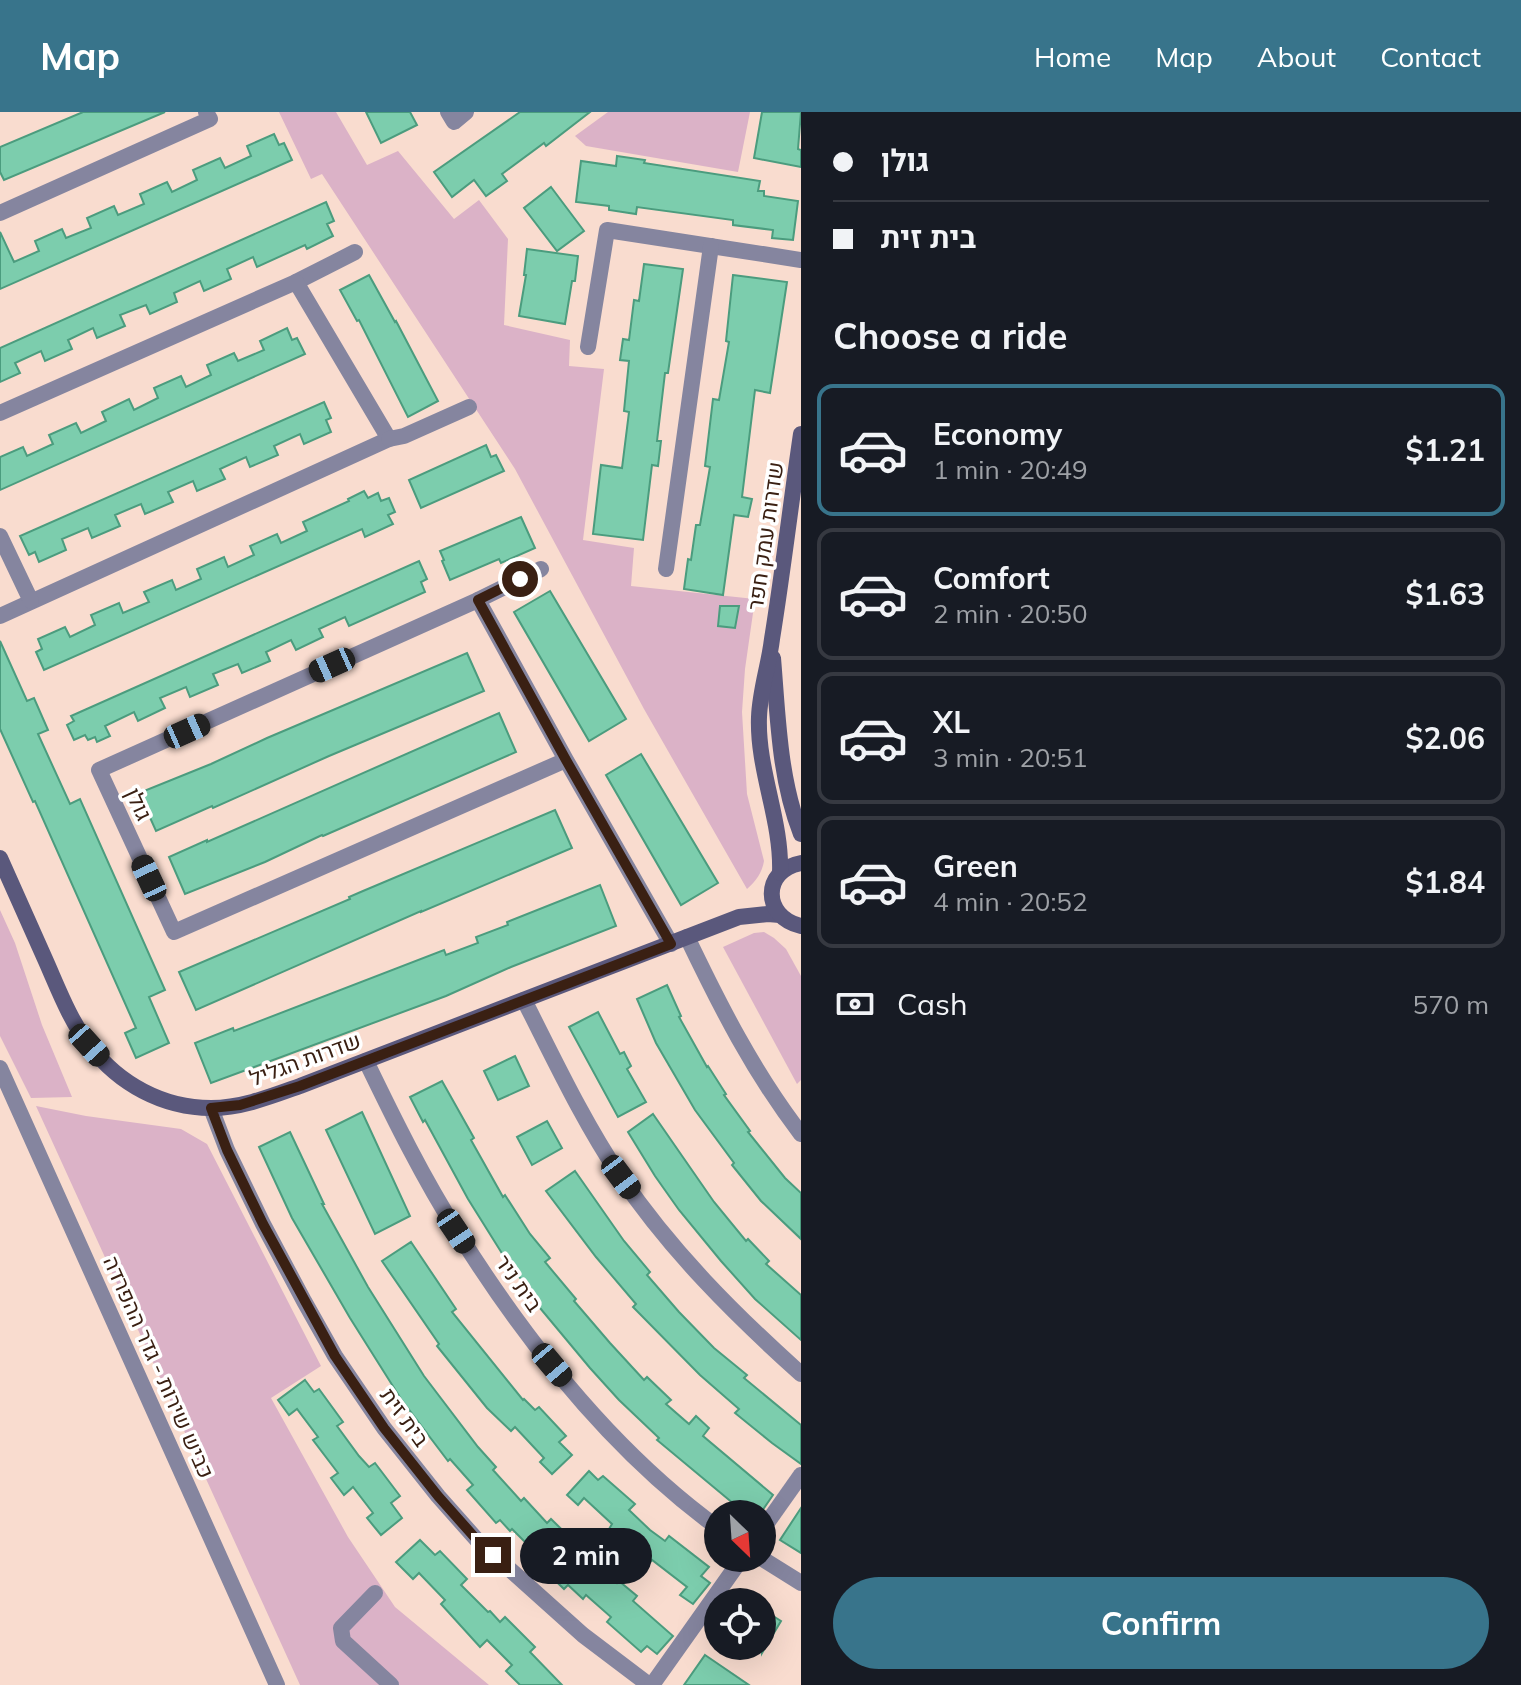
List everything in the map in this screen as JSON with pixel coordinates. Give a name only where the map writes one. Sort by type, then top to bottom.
[{"type":"street","points":[[0,213],[210,119],[206,112]]},
{"type":"street","points":[[448,112],[454,122],[466,112]]},
{"type":"street","points":[[588,347],[607,230],[801,260]]},
{"type":"street","points":[[666,569],[711,246]]},
{"type":"street","points":[[0,413],[296,282],[355,252]]},
{"type":"street","points":[[296,282],[389,439]]},
{"type":"street","points":[[0,616],[389,439],[404,436],[469,407]]},
{"type":"street","name":"שדרות עמק חפר","points":[[780,873],[780,852],[759,735],[761,691],[772,644],[801,434]]},
{"type":"street","points":[[0,536],[31,601]]},
{"type":"street","name":"גולן","points":[[541,569],[99,770],[174,932],[566,760]]},
{"type":"street","points":[[478,600],[566,760],[718,1003],[760,1076],[801,1134]]},
{"type":"street","name":"שדרות עמק חפר","points":[[772,644],[785,776],[801,834]]},
{"type":"street","name":"שדרות הגליל","points":[[0,858],[63,998],[89,1045],[112,1070],[135,1087],[182,1106],[211,1108],[240,1105],[268,1097],[739,917],[768,914],[793,926]]},
{"type":"street","points":[[793,926],[772,901],[772,891],[780,873],[801,863]]},
{"type":"street","name":"שדרות הגליל","points":[[739,917],[772,891]]},
{"type":"street","points":[[524,1000],[574,1098],[629,1189],[686,1262],[801,1374]]},
{"type":"street","name":"בית ניר","points":[[366,1061],[407,1144],[456,1231],[502,1300],[581,1400],[619,1441],[669,1489],[704,1517]]},
{"type":"street","name":"כביש שירות - גדר ההפרדה","points":[[0,1068],[277,1685]]},
{"type":"street","name":"בית זית","points":[[211,1108],[227,1150],[304,1301],[335,1356],[384,1428],[477,1540],[583,1635],[650,1685]]},
{"type":"street","points":[[776,1510],[801,1475]]},
{"type":"street","points":[[776,1567],[801,1583]]},
{"type":"street","points":[[650,1685],[732,1572]]},
{"type":"street","points":[[375,1593],[341,1628],[343,1641],[391,1685]]},
{"type":"shaded area","points":[[279,112],[336,112],[367,165],[398,151],[454,219],[479,200],[508,239],[504,325],[570,340],[569,366],[604,369],[583,540],[634,548],[631,586],[755,599],[742,712],[747,794],[764,861],[758,876],[747,889],[644,709],[515,469],[322,174],[311,179]]},
{"type":"shaded area","points":[[608,112],[750,112],[738,172],[586,146],[575,136]]},
{"type":"shaded area","points":[[0,910],[72,1097],[31,1098],[0,1036]]},
{"type":"shaded area","points":[[764,932],[786,949],[801,976],[801,1080],[797,1084],[723,947],[754,933]]},
{"type":"shaded area","points":[[36,1106],[181,1129],[207,1144],[321,1366],[271,1398],[348,1537],[395,1607],[489,1685],[300,1685]]},
{"type":"building","points":[[83,112],[165,112],[4,180],[0,172],[0,147]]},
{"type":"building","points":[[366,112],[410,112],[417,125],[381,143]]},
{"type":"building","points":[[520,112],[590,112],[546,146],[544,143],[502,174],[507,181],[486,196],[474,180],[452,197],[434,172]]},
{"type":"building","points":[[762,112],[801,112],[798,149],[801,150],[801,167],[754,158]]},
{"type":"building","points":[[274,134],[279,145],[284,143],[292,160],[0,289],[0,232],[14,262],[39,251],[35,241],[62,229],[66,238],[91,228],[87,218],[114,206],[118,215],[144,204],[140,194],[167,182],[172,192],[197,180],[193,170],[220,158],[225,168],[251,156],[247,146]]},
{"type":"building","points":[[617,156],[760,181],[758,191],[764,191],[764,196],[798,201],[793,240],[772,238],[773,230],[733,225],[733,220],[637,207],[636,214],[609,210],[609,206],[576,202],[581,161],[616,166]]},
{"type":"building","points":[[551,187],[584,231],[557,251],[524,208]]},
{"type":"building","points":[[326,202],[334,221],[327,224],[333,236],[257,267],[253,257],[227,269],[231,279],[204,291],[200,281],[174,293],[177,302],[150,314],[146,305],[120,315],[125,326],[97,338],[93,328],[68,340],[72,349],[45,361],[41,351],[15,363],[20,373],[0,382],[0,348]]},
{"type":"building","points":[[527,249],[578,256],[565,324],[519,316]]},
{"type":"building","points":[[644,264],[683,269],[668,373],[665,373],[657,441],[661,441],[658,466],[652,465],[643,540],[593,534],[601,465],[622,468],[629,412],[624,411],[629,361],[620,360],[623,339],[629,340],[634,300],[639,301]]},
{"type":"building","points":[[369,275],[438,401],[408,417],[359,320],[340,290]]},
{"type":"building","points":[[733,275],[787,282],[770,393],[755,390],[742,497],[752,499],[748,517],[734,515],[723,595],[684,589],[710,467],[705,466],[713,399],[719,400],[729,342],[726,341]]},
{"type":"building","points":[[287,328],[292,340],[297,338],[305,354],[0,490],[0,457],[23,447],[27,456],[53,444],[49,435],[76,423],[81,433],[106,421],[102,412],[129,399],[134,410],[158,398],[154,388],[181,376],[186,387],[211,375],[207,365],[234,353],[238,361],[264,350],[260,341]]},
{"type":"building","points":[[324,402],[331,418],[326,420],[331,432],[304,444],[300,434],[274,446],[278,455],[250,467],[246,457],[220,469],[225,479],[197,491],[193,481],[168,492],[173,502],[145,514],[141,504],[115,515],[120,526],[92,538],[88,528],[62,539],[66,550],[39,562],[35,552],[29,555],[20,536]]},
{"type":"building","points":[[486,445],[491,457],[496,455],[504,471],[421,508],[409,480]]},
{"type":"building","points":[[364,491],[368,498],[378,493],[381,501],[389,498],[395,512],[388,515],[393,524],[365,537],[362,529],[44,670],[36,652],[42,649],[38,639],[65,627],[70,637],[95,625],[91,615],[119,603],[123,613],[149,602],[144,592],[172,580],[176,590],[201,579],[197,569],[224,557],[228,567],[254,555],[250,546],[277,534],[281,543],[307,531],[303,522]]},
{"type":"building","points":[[521,517],[535,548],[450,580],[440,551]]},
{"type":"building","points":[[419,561],[427,579],[421,582],[425,592],[349,626],[345,617],[319,629],[323,637],[296,650],[291,640],[266,652],[270,661],[242,673],[238,664],[213,674],[218,685],[190,697],[186,687],[160,698],[165,708],[138,721],[134,712],[105,726],[110,736],[97,742],[95,737],[88,740],[85,735],[74,740],[67,725],[74,721],[71,716]]},
{"type":"building","points":[[550,591],[626,719],[589,741],[514,612]]},
{"type":"building","points":[[720,606],[739,606],[735,628],[718,626]]},
{"type":"building","points":[[0,641],[27,701],[34,698],[48,730],[38,734],[70,804],[80,799],[165,990],[149,997],[169,1043],[136,1058],[125,1033],[136,1028],[0,729]]},
{"type":"building","points":[[467,653],[484,691],[156,831],[139,793]]},
{"type":"building","points":[[499,713],[516,752],[185,894],[169,857]]},
{"type":"building","points":[[641,754],[718,883],[681,905],[606,775]]},
{"type":"building","points":[[555,810],[572,848],[196,1010],[179,972]]},
{"type":"building","points":[[600,885],[616,926],[446,996],[211,1083],[195,1043],[233,1028],[234,1031],[444,950],[446,955],[478,943],[476,937],[508,925],[507,922]]},
{"type":"building","points":[[667,985],[679,1017],[724,1095],[748,1132],[801,1193],[801,1239],[761,1201],[732,1165],[734,1163],[695,1110],[656,1043],[637,999]]},
{"type":"building","points":[[598,1012],[620,1054],[624,1052],[631,1066],[627,1069],[646,1102],[618,1117],[569,1027]]},
{"type":"building","points":[[515,1056],[529,1086],[498,1100],[484,1071]]},
{"type":"building","points":[[442,1081],[503,1197],[505,1195],[550,1258],[545,1262],[576,1299],[574,1301],[644,1380],[647,1377],[671,1400],[666,1404],[689,1424],[696,1416],[709,1428],[703,1436],[773,1495],[770,1500],[729,1500],[657,1440],[659,1438],[590,1368],[530,1296],[532,1294],[468,1199],[410,1097]]},
{"type":"building","points":[[362,1112],[410,1216],[375,1234],[326,1130]]},
{"type":"building","points":[[653,1114],[714,1202],[746,1241],[748,1239],[769,1261],[766,1264],[801,1295],[801,1340],[755,1299],[721,1261],[655,1176],[628,1132]]},
{"type":"building","points":[[547,1121],[562,1148],[532,1165],[517,1137]]},
{"type":"building","points":[[290,1132],[322,1204],[368,1287],[424,1376],[496,1467],[493,1470],[521,1501],[524,1498],[547,1523],[551,1519],[617,1583],[619,1581],[637,1596],[633,1601],[673,1636],[657,1654],[647,1646],[641,1652],[607,1622],[611,1617],[586,1595],[583,1599],[568,1585],[564,1589],[534,1560],[538,1555],[512,1529],[510,1531],[500,1520],[496,1523],[467,1490],[473,1485],[450,1459],[448,1461],[401,1399],[292,1218],[259,1147]]},
{"type":"building","points":[[575,1171],[650,1272],[647,1275],[679,1312],[714,1348],[747,1375],[744,1378],[801,1425],[801,1464],[735,1413],[739,1409],[700,1375],[633,1307],[636,1304],[546,1191]]},
{"type":"building","points":[[411,1242],[456,1309],[452,1312],[523,1400],[535,1410],[539,1407],[566,1436],[559,1442],[572,1455],[552,1474],[540,1462],[544,1458],[515,1427],[511,1431],[487,1408],[437,1346],[439,1344],[382,1261]]},
{"type":"building","points":[[305,1380],[314,1392],[319,1389],[343,1422],[337,1426],[359,1456],[369,1467],[375,1463],[400,1496],[391,1503],[402,1518],[381,1535],[367,1518],[373,1513],[353,1487],[344,1495],[331,1478],[338,1473],[313,1440],[318,1437],[297,1409],[289,1415],[278,1400]]},
{"type":"building","points":[[589,1471],[598,1480],[603,1476],[635,1504],[629,1510],[650,1530],[665,1541],[669,1536],[704,1563],[705,1572],[701,1576],[710,1583],[693,1604],[680,1595],[687,1587],[652,1560],[648,1565],[636,1556],[638,1554],[609,1529],[612,1524],[584,1498],[578,1505],[567,1495]]},
{"type":"building","points":[[801,1508],[801,1553],[780,1540]]},
{"type":"building","points":[[420,1540],[435,1555],[440,1551],[467,1579],[461,1585],[488,1612],[500,1622],[505,1617],[535,1647],[530,1652],[562,1685],[520,1685],[506,1671],[512,1665],[487,1640],[480,1647],[441,1604],[445,1600],[419,1573],[413,1579],[396,1562]]},
{"type":"building","points":[[704,1656],[704,1660],[712,1660],[749,1685],[684,1685]]},
{"type":"route","points":[[493,1555],[438,1496],[384,1428],[335,1356],[263,1224],[227,1150],[211,1108],[240,1105],[300,1086],[671,944],[478,600],[520,579]]}]
